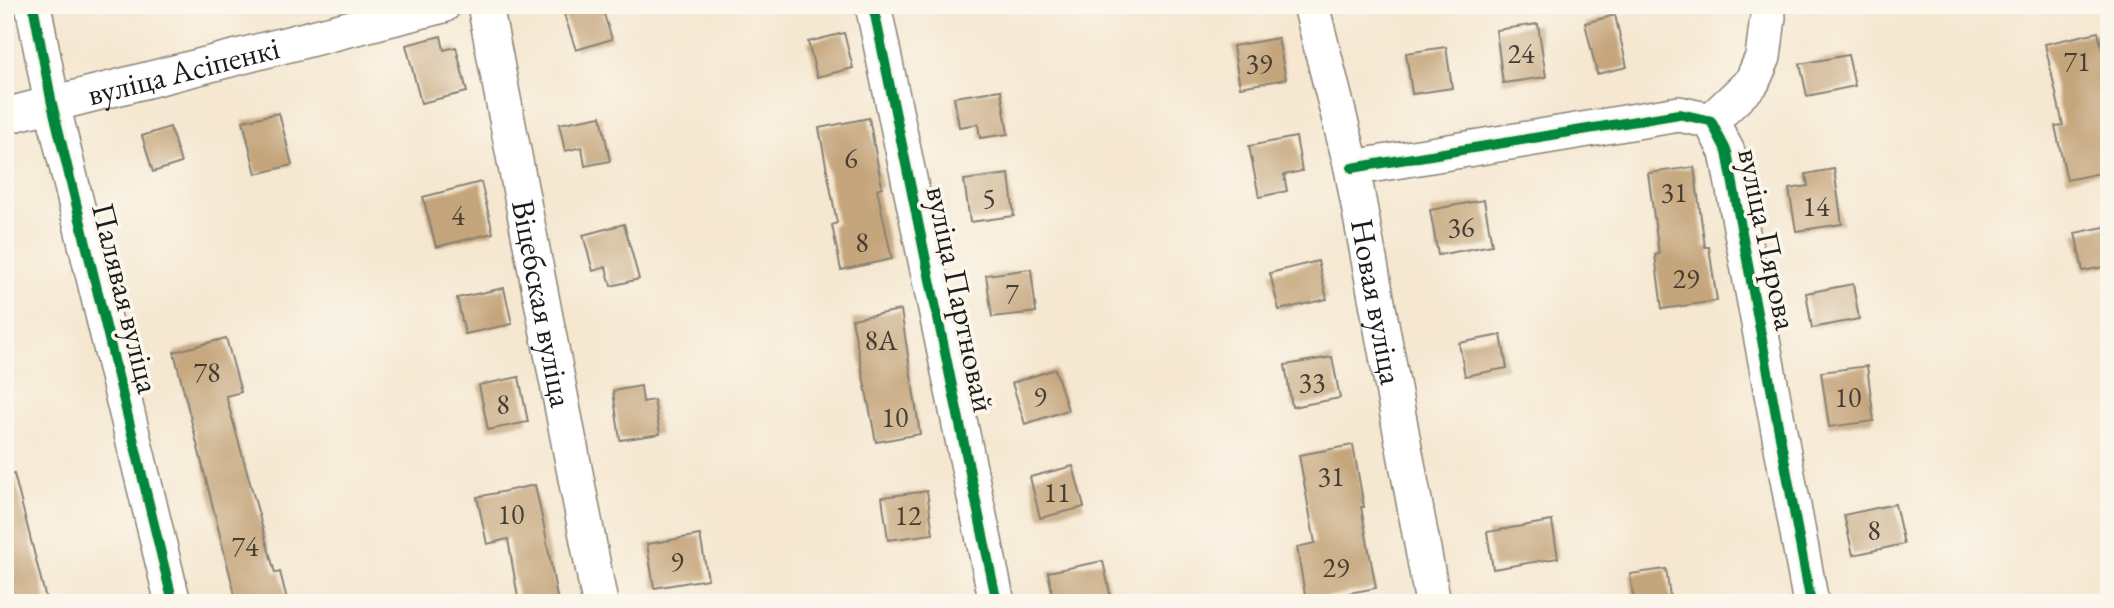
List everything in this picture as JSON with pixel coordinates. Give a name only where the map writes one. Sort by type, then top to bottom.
[{"type":"street","name":"Палявая вуліца","points":[[33,5],[52,104],[173,603]]},
{"type":"street","name":"вуліца Асіпенкі","points":[[5,116],[443,5]]},
{"type":"street","name":"Віцебская вуліца","points":[[485,5],[600,603]]},
{"type":"street","name":"вуліца Партновай","points":[[873,5],[997,603]]},
{"type":"street","name":"Новая вуліца","points":[[1311,5],[1352,168],[1433,603]]},
{"type":"street","points":[[1711,121],[1752,82],[1763,57],[1768,17]]},
{"type":"street","name":"вуліца Пярова","points":[[1352,168],[1679,114],[1711,121],[1727,152],[1811,603]]},
{"type":"building","points":[[592,5],[601,5],[612,39],[576,50],[564,14]]},
{"type":"building","points":[[1615,15],[1627,67],[1597,74],[1585,23]]},
{"type":"building","points":[[1538,24],[1546,77],[1503,83],[1496,30]]},
{"type":"building","points":[[2098,32],[2109,77],[2109,171],[2067,180],[2055,126],[2063,125],[2045,44]]},
{"type":"building","points":[[844,33],[853,68],[817,77],[808,42]]},
{"type":"building","points":[[441,36],[444,50],[456,47],[467,92],[421,103],[406,45]]},
{"type":"building","points":[[1278,38],[1286,79],[1240,87],[1233,46]]},
{"type":"building","points":[[1446,47],[1452,88],[1412,94],[1406,53]]},
{"type":"building","points":[[1848,55],[1855,86],[1807,96],[1800,64]]},
{"type":"building","points":[[1001,90],[1008,134],[980,138],[978,124],[959,127],[954,97]]},
{"type":"building","points":[[279,113],[292,165],[256,174],[243,121]]},
{"type":"building","points":[[601,116],[610,161],[585,166],[582,147],[565,151],[559,124]]},
{"type":"building","points":[[869,118],[882,187],[877,189],[892,259],[841,270],[832,225],[837,223],[819,128]]},
{"type":"building","points":[[170,127],[181,163],[153,172],[142,136]]},
{"type":"building","points":[[1296,137],[1302,171],[1284,175],[1287,191],[1259,197],[1249,146]]},
{"type":"building","points":[[1694,167],[1705,247],[1709,247],[1717,301],[1662,309],[1655,255],[1659,254],[1648,173]]},
{"type":"building","points":[[1834,169],[1842,224],[1796,231],[1789,189],[1808,186],[1806,174]]},
{"type":"building","points":[[1009,174],[1014,216],[970,222],[964,180]]},
{"type":"building","points":[[481,182],[493,233],[436,247],[423,197]]},
{"type":"building","points":[[1484,200],[1492,245],[1438,255],[1430,210]]},
{"type":"building","points":[[624,224],[639,279],[611,286],[606,267],[593,271],[583,235]]},
{"type":"building","points":[[2109,226],[2109,266],[2083,271],[2075,233]]},
{"type":"building","points":[[1318,261],[1327,299],[1279,310],[1270,273]]},
{"type":"building","points":[[1031,269],[1036,312],[992,317],[986,275]]},
{"type":"building","points":[[1853,284],[1859,319],[1812,328],[1806,293]]},
{"type":"building","points":[[504,288],[512,324],[465,334],[457,298]]},
{"type":"building","points":[[901,310],[920,434],[876,442],[852,319]]},
{"type":"building","points":[[1501,335],[1507,368],[1465,376],[1459,343]]},
{"type":"building","points":[[226,338],[241,392],[226,396],[275,573],[280,572],[288,603],[237,603],[174,352]]},
{"type":"building","points":[[1332,357],[1340,398],[1292,407],[1285,365]]},
{"type":"building","points":[[1867,366],[1874,421],[1829,427],[1821,372]]},
{"type":"building","points":[[1055,369],[1068,410],[1025,424],[1012,383]]},
{"type":"building","points":[[519,377],[528,422],[488,430],[479,385]]},
{"type":"building","points":[[641,386],[643,402],[654,400],[660,434],[620,440],[613,391]]},
{"type":"building","points":[[1353,445],[1376,588],[1306,601],[1297,547],[1315,543],[1299,455]]},
{"type":"building","points":[[1073,466],[1084,507],[1040,518],[1030,477]]},
{"type":"building","points":[[14,474],[47,603],[5,603],[5,475]]},
{"type":"building","points":[[535,485],[558,603],[519,603],[508,539],[487,544],[477,497]]},
{"type":"building","points":[[927,491],[933,534],[888,540],[882,497]]},
{"type":"building","points":[[1895,504],[1904,544],[1853,555],[1844,515]]},
{"type":"building","points":[[1552,521],[1558,558],[1493,569],[1487,532]]},
{"type":"building","points":[[700,535],[708,579],[654,588],[647,544]]},
{"type":"building","points":[[1103,561],[1112,603],[1054,603],[1048,572]]},
{"type":"building","points":[[1666,569],[1671,603],[1634,603],[1630,574]]},
{"type":"cycle path","points":[[33,5],[52,104],[173,603]]},
{"type":"cycle path","points":[[873,5],[997,603]]},
{"type":"cycle path","points":[[1352,168],[1679,114],[1711,121],[1727,152],[1811,603]]}]
